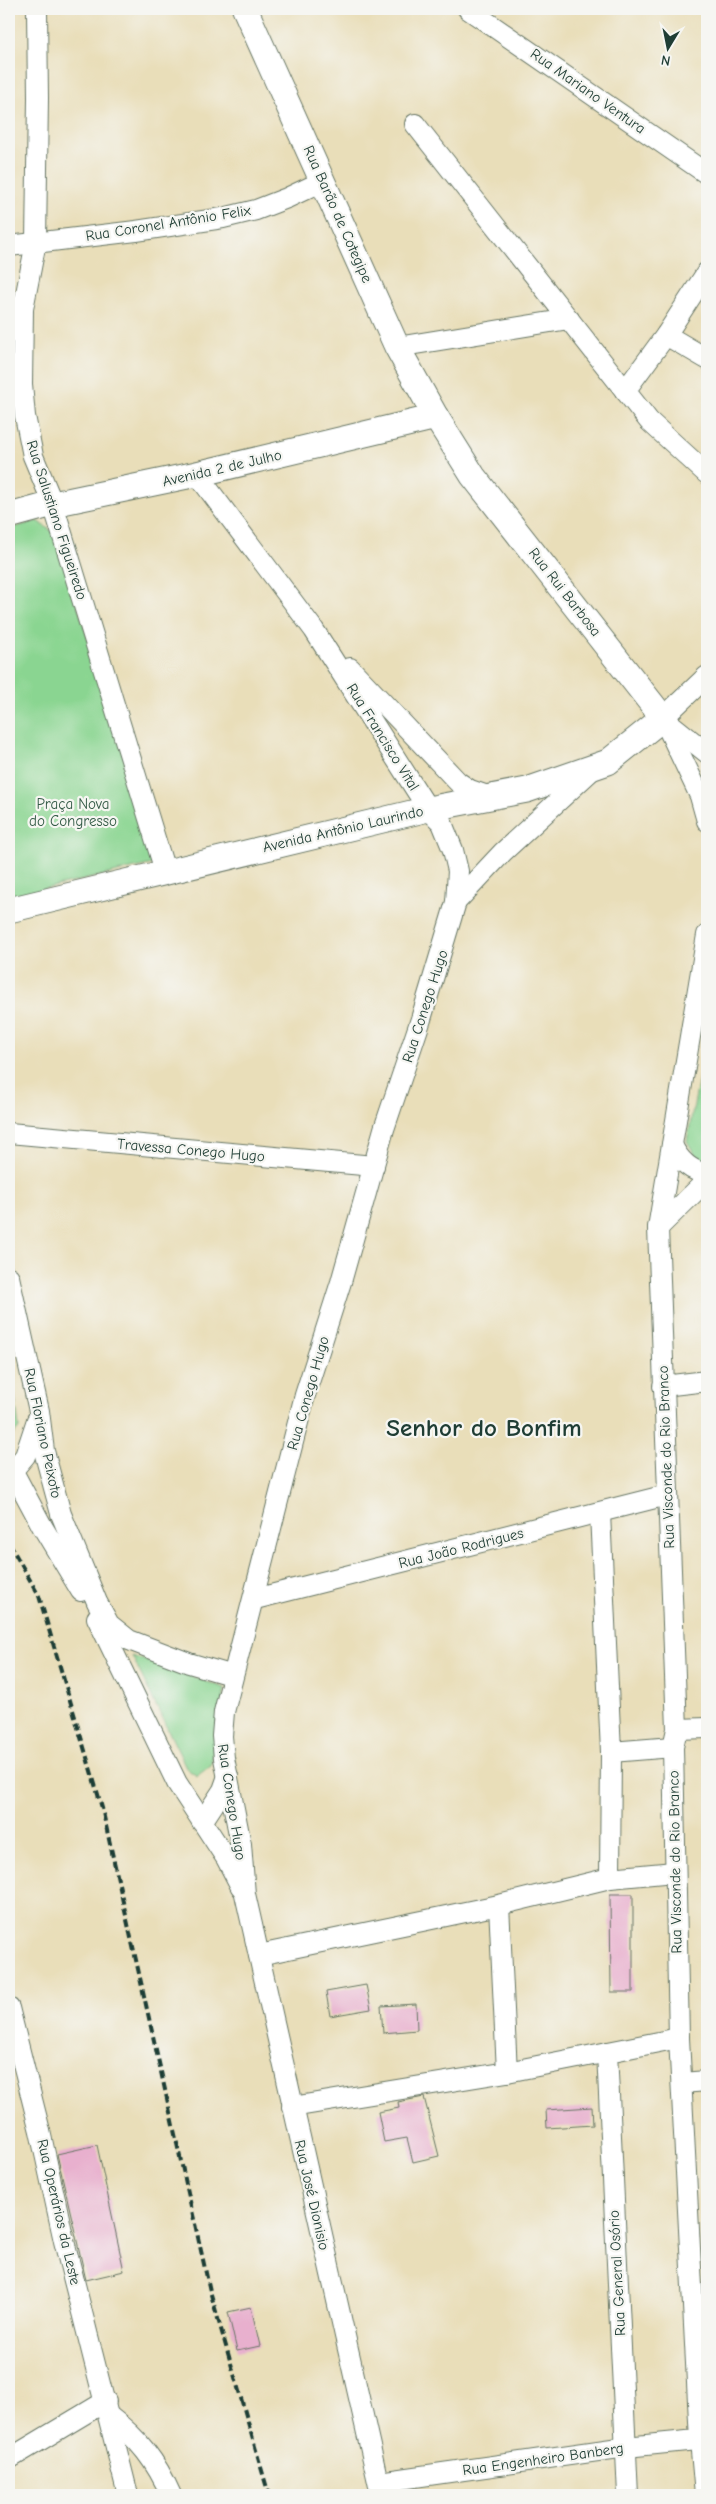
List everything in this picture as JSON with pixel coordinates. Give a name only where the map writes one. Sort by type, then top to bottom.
[{"type":"main road","name":"Rua Barão de Cotegipe","points":[[245,9],[397,347],[436,418]]},
{"type":"main road","name":"Avenida 2 de Julho","points":[[9,516],[53,504],[197,474],[436,418]]},
{"type":"main road","name":"Rua Rui Barbosa","points":[[436,418],[473,476],[663,718]]},
{"type":"main road","name":"Avenida Antônio Laurindo","points":[[9,910],[428,809],[493,798],[534,788],[608,762],[663,718]]},
{"type":"street","name":"Rua Salustiano Figueiredo","points":[[37,9],[36,242],[23,309],[22,384],[25,416],[33,456],[53,504],[165,871]]},
{"type":"street","name":"Rua Mariano Ventura","points":[[468,9],[707,174]]},
{"type":"street","points":[[415,124],[649,421],[707,474]]},
{"type":"street","name":"Rua Coronel Antônio Felix","points":[[9,246],[136,231],[223,218],[280,201],[323,181]]},
{"type":"street","points":[[625,390],[666,335],[707,272]]},
{"type":"street","points":[[397,347],[569,319]]},
{"type":"street","points":[[666,335],[707,359]]},
{"type":"street","name":"Rua Francisco Vital","points":[[197,474],[314,630],[428,809],[442,823],[453,850],[458,872],[456,902]]},
{"type":"street","name":"Rua Francisco Vital","points":[[314,630],[458,782],[470,790],[493,798]]},
{"type":"street","points":[[707,676],[663,718],[700,796],[707,821]]},
{"type":"street","name":"Rua Rui Barbosa","points":[[663,718],[707,753]]},
{"type":"street","points":[[456,902],[503,852],[596,766]]},
{"type":"street","name":"Rua Conego Hugo","points":[[245,1894],[241,1844],[222,1736],[224,1712],[305,1395],[456,902]]},
{"type":"street","name":"Rua Visconde do Rio Branco","points":[[705,2495],[679,2038],[674,1872],[675,1738],[658,1228],[707,935]]},
{"type":"street","name":"Travessa Conego Hugo","points":[[9,1133],[374,1166]]},
{"type":"street","points":[[672,1145],[680,1160],[700,1173],[707,1174]]},
{"type":"street","points":[[658,1228],[707,1180]]},
{"type":"street","name":"Rua Floriano Peixoto","points":[[10,1285],[39,1411],[44,1451],[61,1514],[97,1602],[109,1624],[129,1640],[189,1663],[227,1674],[232,1680]]},
{"type":"street","points":[[663,1386],[707,1381]]},
{"type":"street","points":[[39,1411],[25,1456],[10,1470],[101,1626],[177,1783],[226,1858],[245,1894]]},
{"type":"street","name":"Rua João Rodrigues","points":[[254,1599],[667,1495]]},
{"type":"street","points":[[600,1513],[611,1752],[610,1878]]},
{"type":"street","points":[[611,1752],[675,1738],[707,1728]]},
{"type":"street","points":[[202,1822],[223,1790],[228,1776]]},
{"type":"street","points":[[259,1955],[499,1905],[610,1878],[674,1872]]},
{"type":"street","name":"Rua José Dionisio","points":[[245,1894],[380,2489]]},
{"type":"street","points":[[499,1905],[507,2072]]},
{"type":"street","name":"Rua Operários da Leste","points":[[9,2008],[40,2131],[64,2241],[128,2495]]},
{"type":"street","points":[[292,2107],[507,2072],[679,2038]]},
{"type":"street","name":"Rua General Osório","points":[[607,2052],[628,2495]]},
{"type":"street","points":[[682,2082],[707,2081]]},
{"type":"street","points":[[9,2460],[107,2409],[132,2434],[150,2456],[171,2495]]},
{"type":"street","name":"Rua Engenheiro Banberg","points":[[380,2489],[626,2447],[703,2440]]},
{"type":"green space","name":"Praça Nova do Congresso","points":[[37,521],[55,533],[157,863],[9,897],[9,529]]},
{"type":"green space","points":[[707,1037],[707,1164],[700,1163],[687,1141]]},
{"type":"green space","points":[[9,1351],[19,1428],[12,1437],[9,1436]]},
{"type":"green space","points":[[132,1656],[225,1688],[211,1765],[197,1776],[187,1769]]},
{"type":"building","points":[[610,1894],[633,1894],[633,1992],[611,1992]]},
{"type":"building","points":[[366,1985],[371,2009],[330,2016],[326,1992]]},
{"type":"building","points":[[416,2004],[417,2030],[383,2033],[381,2006]]},
{"type":"building","points":[[424,2097],[439,2156],[413,2162],[407,2138],[384,2142],[378,2112],[399,2108],[398,2102]]},
{"type":"building","points":[[592,2107],[593,2125],[547,2128],[546,2110]]},
{"type":"building","points":[[97,2145],[124,2271],[86,2280],[57,2154]]},
{"type":"building","points":[[251,2307],[260,2346],[237,2351],[228,2312]]},
{"type":"railway","points":[[9,1543],[39,1596],[102,1808],[210,2291],[269,2495]]},
{"type":"district","name":"Senhor do Bonfim","points":[[484,1427]]}]
